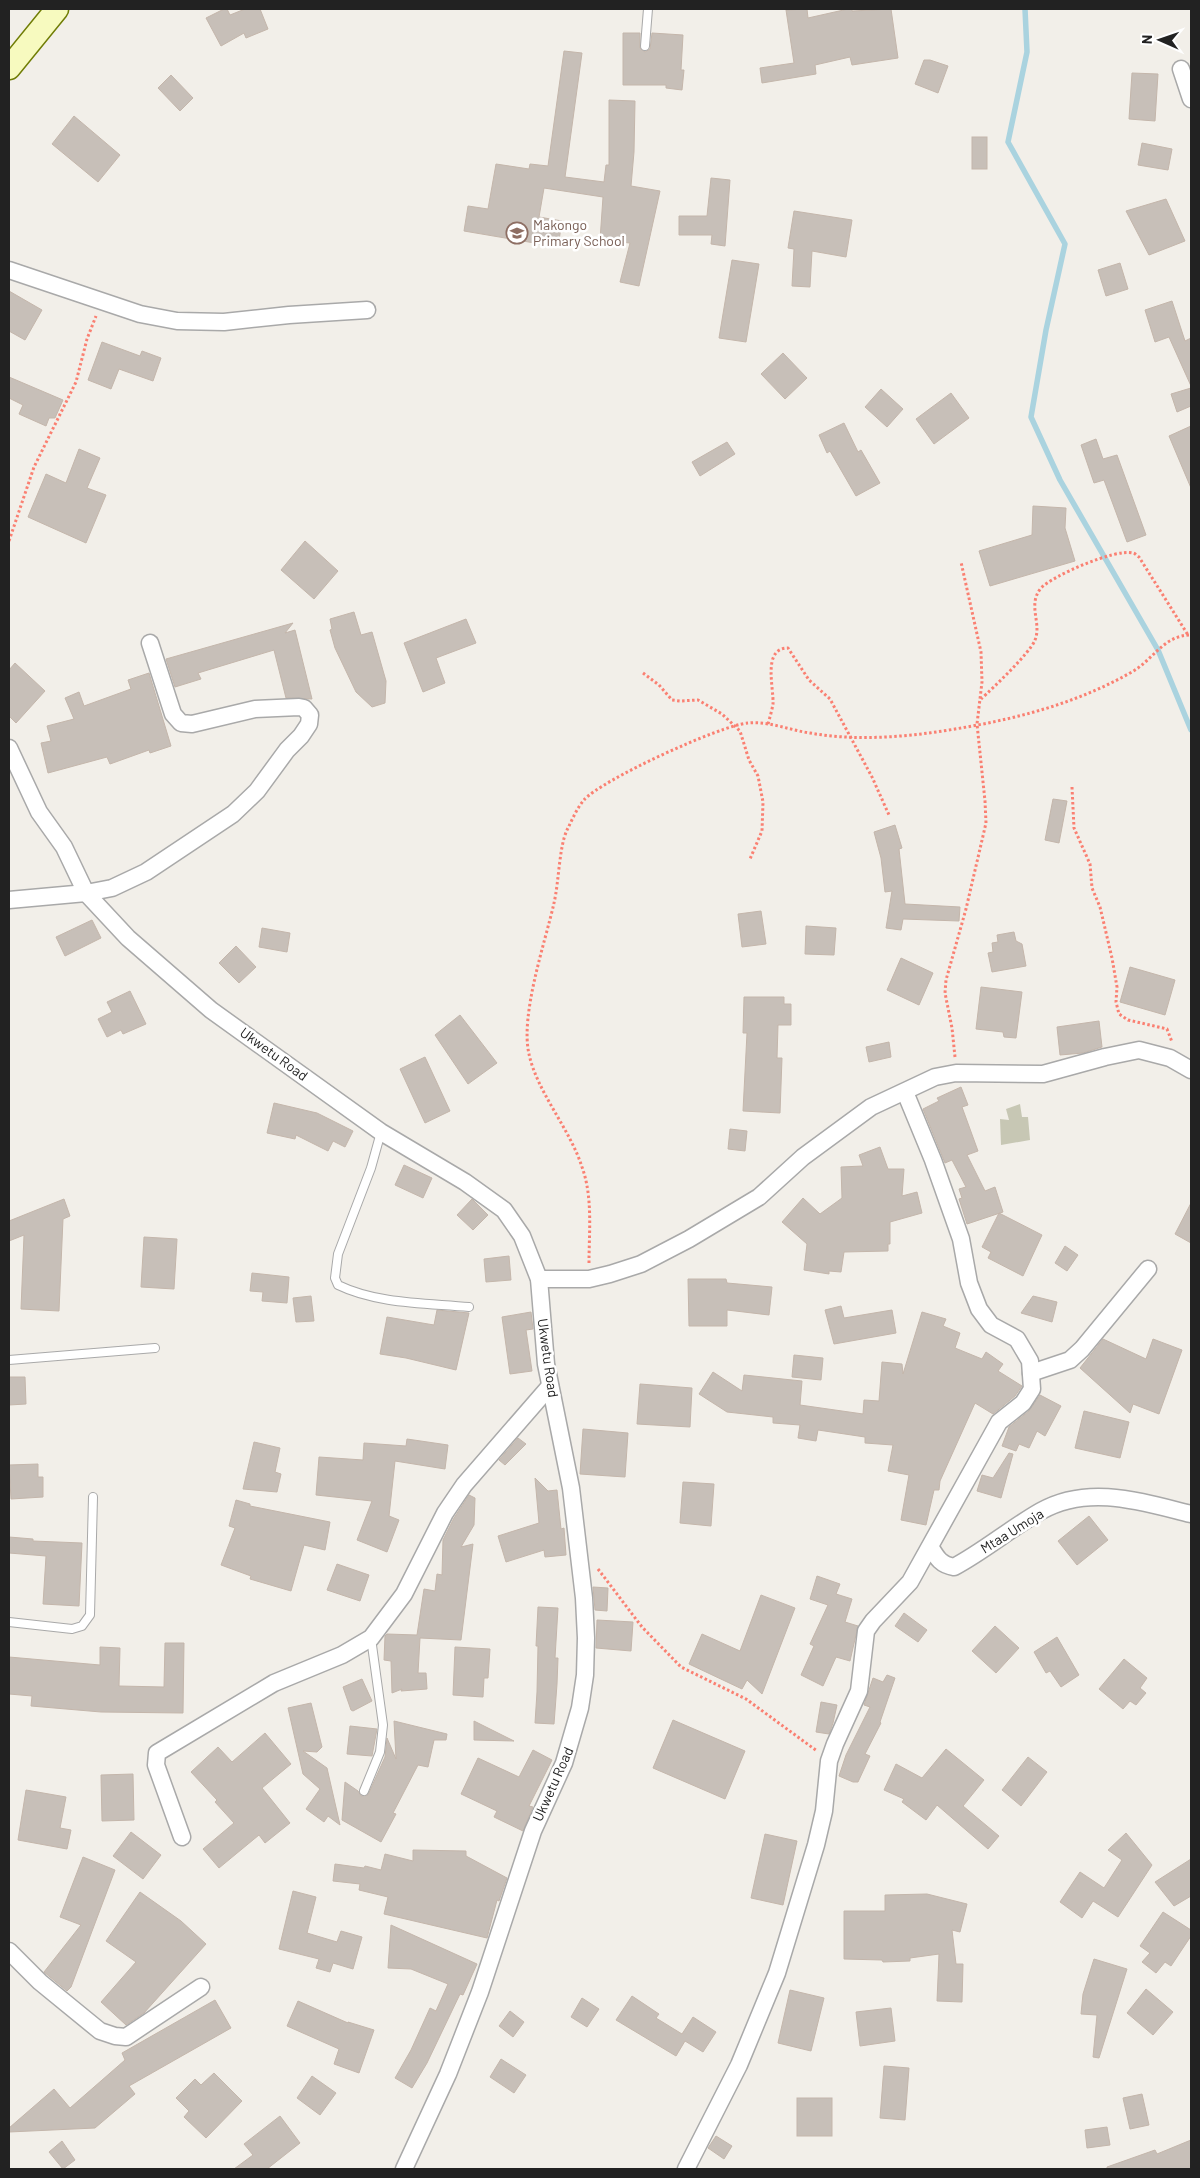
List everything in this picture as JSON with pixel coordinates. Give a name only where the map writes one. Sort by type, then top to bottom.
[{"type":"street","points":[[9,68],[57,9]]},
{"type":"street","points":[[1181,69],[1191,99]]},
{"type":"street","points":[[9,270],[140,314],[177,321],[224,322],[289,315],[367,310]]},
{"type":"street","points":[[9,900],[86,893],[112,888],[146,872],[233,814],[257,791],[309,724],[310,715],[304,708],[299,706],[255,709],[192,724],[181,723],[173,714],[150,643]]},
{"type":"street","name":"Ukwetu Road","points":[[9,748],[39,812],[64,847],[86,893],[128,938],[211,1010],[381,1132],[466,1182],[504,1210],[522,1236],[539,1279],[550,1386],[571,1488],[584,1598],[585,1674],[580,1708],[564,1764],[532,1831],[480,1992],[448,2074],[404,2169]]},
{"type":"street","points":[[539,1279],[588,1278],[610,1274],[640,1264],[696,1235],[759,1197],[803,1157],[871,1107],[935,1077],[956,1072],[1043,1074],[1139,1050],[1170,1058],[1191,1070]]},
{"type":"street","points":[[686,2169],[739,2065],[778,1973],[816,1845],[824,1811],[829,1761],[834,1744],[859,1691],[866,1631],[910,1582],[931,1548],[999,1422],[1028,1397],[1032,1389],[1030,1361],[1017,1339],[991,1325],[979,1309],[969,1283],[962,1240],[933,1160],[905,1092]]},
{"type":"street","points":[[1031,1373],[1070,1360],[1082,1349],[1148,1269]]},
{"type":"street","points":[[182,1836],[156,1765],[157,1754],[274,1683],[342,1655],[371,1638],[404,1594],[446,1513],[464,1486],[550,1386]]},
{"type":"street","name":"Mtaa Umoja","points":[[931,1548],[938,1560],[946,1566],[954,1567],[1043,1510],[1077,1498],[1103,1496],[1191,1514]]},
{"type":"street","points":[[9,1951],[40,1982],[100,2031],[115,2036],[126,2036],[201,1987]]},
{"type":"lane","points":[[646,46],[648,9]]},
{"type":"lane","points":[[381,1132],[371,1168],[338,1254],[335,1278],[338,1285],[354,1293],[383,1298],[469,1307]]},
{"type":"lane","points":[[9,1360],[155,1348]]},
{"type":"lane","points":[[9,1622],[72,1629],[82,1626],[90,1615],[93,1497]]},
{"type":"lane","points":[[364,1791],[380,1752],[383,1725],[371,1638]]},
{"type":"path","points":[[9,541],[34,467],[76,382],[87,338],[102,301]]},
{"type":"path","points":[[588,1278],[588,1193],[582,1166],[535,1073],[528,1053],[526,1025],[557,891],[565,834],[583,801],[600,786],[681,747],[736,725],[747,723],[768,724],[811,734],[850,738],[929,733],[1033,714],[1066,703],[1137,670],[1169,640],[1189,635],[1134,553],[1125,552],[1084,564],[1060,574],[1042,587],[1034,603],[1037,631],[1033,644],[981,699]]},
{"type":"path","points":[[956,1072],[952,1028],[945,993],[946,980],[984,836],[985,801],[977,724],[981,699],[981,652],[961,562]]},
{"type":"path","points":[[768,724],[773,704],[771,674],[773,658],[781,649],[788,648],[809,680],[830,700],[872,777],[889,815]]},
{"type":"path","points":[[643,673],[659,685],[672,700],[680,702],[698,700],[736,725],[742,736],[749,760],[758,776],[763,794],[762,831],[750,859]]},
{"type":"path","points":[[1072,787],[1074,828],[1090,864],[1092,888],[1100,907],[1112,958],[1119,1014],[1128,1020],[1155,1024],[1167,1029],[1172,1041]]},
{"type":"path","points":[[596,1567],[642,1626],[681,1667],[746,1699],[829,1761]]},
{"type":"shaded area","points":[[1020,1104],[1022,1117],[1028,1117],[1030,1140],[1001,1145],[1000,1119],[1009,1120],[1006,1109]]},
{"type":"building","points":[[227,9],[230,15],[245,9],[260,9],[268,29],[246,38],[244,33],[221,46],[206,18]]},
{"type":"building","points":[[807,9],[808,18],[848,9],[852,9],[852,11],[891,9],[898,58],[852,65],[850,57],[815,65],[816,74],[762,83],[760,68],[794,63],[786,10]]},
{"type":"building","points":[[623,33],[640,33],[640,48],[645,52],[650,49],[652,33],[683,35],[681,70],[684,70],[682,90],[666,88],[666,85],[623,85]]},
{"type":"building","points":[[564,51],[582,53],[565,177],[604,182],[606,165],[609,165],[609,100],[635,101],[631,186],[660,191],[639,286],[620,282],[630,243],[600,240],[603,197],[544,188],[539,217],[562,221],[558,247],[464,231],[468,206],[488,209],[496,164],[529,169],[530,164],[548,166]]},
{"type":"building","points":[[924,60],[948,66],[938,93],[915,84]]},
{"type":"building","points":[[1132,73],[1158,74],[1155,121],[1129,119]]},
{"type":"building","points":[[171,75],[193,98],[180,111],[158,88]]},
{"type":"building","points":[[74,116],[120,155],[98,182],[52,144]]},
{"type":"building","points":[[972,137],[987,137],[987,169],[972,169]]},
{"type":"building","points":[[1142,143],[1172,149],[1168,170],[1138,165]]},
{"type":"building","points":[[711,178],[730,180],[725,246],[711,244],[712,235],[679,235],[679,216],[707,216]]},
{"type":"building","points":[[1166,199],[1185,241],[1149,255],[1126,211]]},
{"type":"building","points":[[794,211],[852,220],[846,257],[812,251],[810,287],[792,286],[794,249],[788,248]]},
{"type":"building","points":[[732,260],[759,264],[746,342],[719,338]]},
{"type":"building","points":[[1120,263],[1128,289],[1106,296],[1098,270]]},
{"type":"building","points":[[9,291],[42,310],[25,340],[9,331]]},
{"type":"building","points":[[1172,301],[1185,341],[1191,338],[1191,386],[1169,337],[1155,342],[1145,310]]},
{"type":"building","points":[[102,342],[140,356],[142,351],[161,358],[153,381],[119,369],[111,389],[88,380]]},
{"type":"building","points":[[783,353],[807,378],[785,399],[761,374]]},
{"type":"building","points":[[9,377],[63,400],[55,418],[49,418],[46,426],[19,414],[23,405],[9,398]]},
{"type":"building","points":[[1191,388],[1191,406],[1177,412],[1171,394]]},
{"type":"building","points":[[881,389],[903,409],[887,427],[865,407]]},
{"type":"building","points":[[951,393],[969,418],[934,444],[916,419]]},
{"type":"building","points":[[844,423],[858,452],[861,450],[880,483],[856,496],[830,451],[827,453],[819,435]]},
{"type":"building","points":[[1191,426],[1191,488],[1169,436]]},
{"type":"building","points":[[1096,439],[1103,459],[1117,455],[1146,535],[1127,542],[1104,480],[1094,483],[1081,445]]},
{"type":"building","points":[[727,442],[735,454],[700,476],[692,462]]},
{"type":"building","points":[[79,449],[100,458],[87,488],[106,495],[86,543],[28,517],[46,474],[66,483]]},
{"type":"building","points":[[1033,506],[1066,508],[1065,528],[1075,561],[990,586],[979,551],[1032,535]]},
{"type":"building","points":[[305,541],[338,571],[314,599],[281,570]]},
{"type":"building","points":[[354,612],[361,635],[372,632],[386,681],[385,703],[372,707],[356,692],[335,648],[330,630],[332,629],[330,619]]},
{"type":"building","points":[[466,619],[476,643],[436,658],[445,683],[423,692],[404,643]]},
{"type":"building","points":[[293,623],[285,633],[295,630],[312,699],[286,698],[274,650],[198,673],[201,679],[175,687],[166,659]]},
{"type":"building","points":[[15,663],[45,691],[16,723],[9,716],[9,670]]},
{"type":"building","points":[[149,673],[171,746],[150,753],[149,750],[110,764],[107,757],[48,773],[41,743],[51,741],[47,726],[74,719],[65,698],[79,692],[84,706],[131,689],[128,680]]},
{"type":"building","points":[[1053,799],[1067,801],[1059,843],[1045,840]]},
{"type":"building","points":[[895,825],[902,848],[899,849],[905,904],[960,907],[959,921],[903,919],[901,930],[886,928],[892,891],[885,892],[881,858],[874,832]]},
{"type":"building","points":[[761,911],[766,944],[742,947],[738,914]]},
{"type":"building","points":[[92,920],[101,938],[65,956],[56,937]]},
{"type":"building","points":[[806,926],[836,928],[834,955],[805,954]]},
{"type":"building","points":[[262,928],[290,933],[287,952],[259,947]]},
{"type":"building","points":[[1014,932],[1016,941],[1022,944],[1026,966],[992,972],[988,953],[993,952],[992,943],[998,942],[997,935]]},
{"type":"building","points":[[236,946],[256,967],[239,983],[219,963]]},
{"type":"building","points":[[901,958],[933,973],[919,1005],[887,990]]},
{"type":"building","points":[[1130,967],[1175,980],[1165,1015],[1120,1002]]},
{"type":"building","points":[[981,987],[1022,992],[1016,1038],[1004,1037],[1003,1032],[976,1029]]},
{"type":"building","points":[[130,991],[146,1024],[123,1034],[121,1030],[107,1037],[98,1019],[112,1012],[107,1002]]},
{"type":"building","points":[[744,997],[784,997],[784,1004],[791,1004],[791,1025],[778,1025],[777,1058],[782,1058],[780,1113],[743,1111],[747,1033],[743,1033]]},
{"type":"building","points":[[460,1015],[497,1063],[468,1084],[435,1035]]},
{"type":"building","points":[[1099,1021],[1102,1047],[1083,1053],[1060,1055],[1057,1027]]},
{"type":"building","points":[[889,1042],[891,1057],[869,1062],[866,1047]]},
{"type":"building","points":[[425,1057],[450,1111],[425,1123],[400,1069]]},
{"type":"building","points":[[961,1087],[968,1105],[962,1107],[978,1151],[967,1155],[985,1191],[995,1187],[1003,1212],[967,1224],[959,1199],[962,1198],[959,1189],[966,1187],[952,1160],[945,1163],[923,1109],[939,1101],[937,1098]]},
{"type":"building","points":[[274,1103],[317,1113],[353,1131],[345,1147],[333,1141],[328,1151],[296,1135],[295,1139],[267,1133]]},
{"type":"building","points":[[730,1129],[747,1131],[745,1151],[728,1149]]},
{"type":"building","points":[[880,1147],[888,1169],[904,1169],[902,1196],[917,1192],[922,1213],[890,1222],[890,1244],[888,1244],[888,1251],[844,1252],[841,1272],[829,1271],[829,1274],[804,1270],[807,1244],[782,1222],[803,1198],[820,1214],[842,1198],[841,1167],[863,1166],[859,1155]]},
{"type":"building","points":[[404,1165],[432,1178],[423,1198],[395,1185]]},
{"type":"building","points":[[64,1199],[70,1216],[63,1219],[59,1311],[21,1309],[24,1235],[9,1241],[9,1221]]},
{"type":"building","points":[[472,1199],[488,1215],[473,1230],[457,1215]]},
{"type":"building","points":[[1191,1203],[1191,1243],[1175,1234]]},
{"type":"building","points":[[999,1213],[1042,1235],[1023,1276],[988,1258],[991,1252],[982,1247]]},
{"type":"building","points":[[144,1237],[177,1239],[174,1289],[141,1287]]},
{"type":"building","points":[[1065,1246],[1078,1255],[1067,1271],[1055,1263]]},
{"type":"building","points":[[509,1256],[511,1280],[486,1282],[484,1259]]},
{"type":"building","points":[[252,1273],[289,1277],[287,1303],[262,1301],[263,1292],[250,1291]]},
{"type":"building","points":[[688,1279],[726,1279],[727,1283],[772,1287],[769,1315],[727,1310],[727,1326],[689,1326]]},
{"type":"building","points":[[311,1296],[314,1321],[296,1322],[293,1298]]},
{"type":"building","points":[[1033,1296],[1057,1302],[1052,1322],[1021,1313]]},
{"type":"building","points":[[841,1306],[844,1318],[892,1310],[896,1333],[834,1344],[825,1310]]},
{"type":"building","points":[[437,1310],[469,1313],[456,1370],[380,1354],[387,1317],[434,1325]]},
{"type":"building","points":[[531,1312],[533,1329],[526,1330],[532,1371],[510,1374],[502,1317]]},
{"type":"building","points":[[922,1312],[946,1319],[943,1326],[960,1333],[955,1348],[982,1359],[986,1352],[1003,1364],[998,1371],[1022,1386],[1015,1396],[993,1414],[975,1403],[940,1481],[939,1490],[934,1490],[926,1525],[901,1520],[909,1475],[888,1471],[893,1445],[865,1443],[865,1437],[818,1430],[816,1441],[798,1438],[800,1425],[773,1423],[773,1417],[727,1412],[699,1394],[713,1372],[742,1391],[744,1375],[802,1381],[800,1405],[863,1414],[864,1400],[879,1401],[882,1362],[902,1364],[903,1374]]},
{"type":"building","points":[[1103,1339],[1146,1359],[1153,1339],[1182,1350],[1159,1414],[1133,1404],[1130,1413],[1080,1368]]},
{"type":"building","points":[[794,1355],[823,1358],[821,1380],[792,1377]]},
{"type":"building","points":[[9,1377],[25,1377],[26,1404],[9,1405]]},
{"type":"building","points":[[640,1384],[692,1388],[690,1427],[637,1424]]},
{"type":"building","points":[[1040,1395],[1061,1406],[1045,1436],[1037,1431],[1029,1448],[1019,1444],[1016,1451],[1002,1446],[1009,1427],[1029,1411]]},
{"type":"building","points":[[1084,1411],[1129,1422],[1120,1458],[1075,1448]]},
{"type":"building","points":[[583,1429],[628,1433],[625,1477],[580,1474]]},
{"type":"building","points":[[518,1438],[526,1444],[505,1465],[499,1460]]},
{"type":"building","points":[[407,1439],[448,1445],[445,1469],[395,1461],[389,1516],[399,1520],[387,1552],[357,1540],[372,1501],[316,1495],[319,1457],[363,1460],[364,1443],[406,1446]]},
{"type":"building","points":[[254,1442],[280,1448],[275,1472],[281,1474],[277,1492],[243,1489]]},
{"type":"building","points":[[1009,1453],[1013,1454],[1001,1498],[977,1491],[982,1475],[993,1478]]},
{"type":"building","points":[[38,1464],[38,1477],[43,1477],[43,1497],[11,1499],[9,1465]]},
{"type":"building","points":[[535,1478],[548,1491],[557,1490],[561,1529],[564,1528],[566,1555],[545,1557],[544,1550],[506,1562],[498,1536],[539,1523]]},
{"type":"building","points":[[683,1482],[714,1484],[711,1526],[680,1523]]},
{"type":"building","points":[[469,1495],[475,1498],[474,1525],[461,1547],[473,1544],[461,1640],[420,1638],[418,1673],[426,1673],[427,1689],[401,1691],[402,1689],[392,1693],[391,1661],[384,1660],[385,1636],[387,1634],[417,1635],[424,1589],[435,1591],[437,1574],[442,1575],[443,1540]]},
{"type":"building","points":[[236,1500],[250,1504],[250,1506],[330,1522],[325,1550],[304,1545],[291,1591],[250,1579],[251,1576],[221,1565],[235,1528],[229,1526]]},
{"type":"building","points":[[1089,1516],[1108,1540],[1077,1565],[1058,1541]]},
{"type":"building","points":[[9,1537],[33,1539],[33,1541],[82,1543],[79,1606],[43,1604],[46,1556],[9,1553]]},
{"type":"building","points":[[337,1564],[369,1575],[360,1601],[327,1590]]},
{"type":"building","points":[[817,1576],[840,1584],[836,1594],[852,1599],[845,1622],[858,1626],[850,1661],[836,1657],[823,1686],[801,1675],[814,1646],[810,1644],[828,1605],[810,1599]]},
{"type":"building","points":[[593,1587],[608,1588],[607,1611],[595,1610]]},
{"type":"building","points":[[761,1595],[795,1608],[762,1694],[747,1680],[742,1689],[689,1664],[702,1634],[740,1651]]},
{"type":"building","points":[[538,1607],[558,1608],[555,1658],[558,1658],[554,1724],[535,1723]]},
{"type":"building","points":[[904,1613],[927,1630],[918,1642],[895,1626]]},
{"type":"building","points":[[597,1620],[633,1622],[631,1651],[596,1648]]},
{"type":"building","points":[[995,1626],[1019,1648],[996,1673],[972,1651]]},
{"type":"building","points":[[1057,1637],[1079,1675],[1061,1687],[1050,1671],[1046,1673],[1034,1652]]},
{"type":"building","points":[[165,1643],[184,1643],[183,1713],[101,1712],[31,1706],[32,1696],[9,1694],[9,1657],[100,1665],[100,1647],[120,1648],[119,1686],[164,1687]]},
{"type":"building","points":[[455,1647],[490,1649],[488,1678],[484,1678],[483,1697],[453,1695]]},
{"type":"building","points":[[1124,1659],[1147,1678],[1140,1688],[1146,1693],[1136,1705],[1130,1701],[1123,1709],[1099,1689]]},
{"type":"building","points":[[887,1675],[895,1678],[881,1723],[865,1754],[870,1756],[858,1782],[853,1782],[839,1776],[846,1755],[870,1707],[864,1705],[873,1678],[883,1682]]},
{"type":"building","points":[[362,1679],[372,1701],[353,1711],[343,1687]]},
{"type":"building","points":[[821,1702],[837,1705],[829,1734],[816,1732]]},
{"type":"building","points":[[311,1703],[322,1747],[317,1752],[303,1751],[327,1768],[340,1825],[328,1816],[324,1822],[306,1809],[320,1789],[303,1774],[288,1708]]},
{"type":"building","points":[[673,1720],[745,1751],[725,1799],[653,1768]]},
{"type":"building","points":[[394,1721],[447,1734],[446,1740],[434,1740],[428,1767],[418,1765],[393,1813],[396,1814],[381,1842],[342,1820],[345,1782],[358,1791],[361,1796],[368,1795],[385,1757],[387,1738],[396,1759]]},
{"type":"building","points":[[474,1721],[514,1741],[474,1740]]},
{"type":"building","points":[[350,1726],[377,1729],[372,1756],[347,1754]]},
{"type":"building","points":[[265,1733],[291,1764],[262,1788],[290,1823],[265,1843],[259,1835],[219,1868],[203,1849],[234,1823],[215,1802],[217,1800],[191,1772],[218,1747],[232,1762]]},
{"type":"building","points":[[946,1749],[984,1780],[963,1806],[999,1836],[988,1849],[937,1805],[926,1820],[902,1802],[904,1799],[884,1790],[896,1764],[922,1778]]},
{"type":"building","points":[[533,1750],[552,1760],[529,1806],[533,1807],[523,1831],[494,1817],[497,1811],[461,1794],[478,1758],[519,1777]]},
{"type":"building","points":[[1028,1757],[1047,1772],[1021,1806],[1002,1790]]},
{"type":"building","points":[[133,1774],[134,1820],[102,1821],[101,1775]]},
{"type":"building","points":[[26,1790],[66,1797],[60,1828],[71,1830],[67,1849],[18,1840]]},
{"type":"building","points":[[131,1832],[161,1855],[143,1879],[113,1856]]},
{"type":"building","points":[[1126,1833],[1152,1865],[1118,1917],[1093,1901],[1082,1918],[1060,1902],[1080,1872],[1104,1888],[1122,1860],[1108,1850]]},
{"type":"building","points":[[765,1834],[797,1841],[783,1905],[751,1898]]},
{"type":"building","points":[[413,1850],[466,1851],[466,1856],[507,1878],[499,1901],[497,1900],[487,1938],[384,1914],[388,1897],[359,1890],[360,1884],[333,1881],[335,1864],[364,1868],[365,1866],[381,1870],[385,1854],[413,1861]]},
{"type":"building","points":[[83,1857],[115,1870],[71,1987],[67,1991],[44,1972],[81,1925],[60,1917]]},
{"type":"building","points":[[1191,1859],[1191,1896],[1174,1906],[1155,1882]]},
{"type":"building","points":[[293,1891],[316,1897],[307,1933],[337,1942],[341,1931],[362,1937],[353,1969],[333,1963],[330,1972],[316,1968],[319,1959],[279,1949]]},
{"type":"building","points":[[140,1892],[181,1921],[206,1944],[144,2013],[126,2025],[101,2002],[136,1962],[106,1941]]},
{"type":"building","points":[[927,1894],[967,1904],[960,1932],[952,1930],[956,1964],[963,1964],[962,2002],[937,2001],[939,1954],[910,1958],[910,1961],[883,1962],[882,1960],[844,1959],[844,1911],[885,1911],[885,1895]]},
{"type":"building","points":[[1163,1912],[1191,1930],[1191,1936],[1171,1966],[1165,1962],[1156,1973],[1142,1962],[1150,1953],[1140,1946]]},
{"type":"building","points":[[391,1925],[477,1964],[463,1995],[460,1994],[427,2063],[412,2088],[395,2078],[411,2050],[430,2008],[436,2011],[448,1984],[411,1969],[388,1968]]},
{"type":"building","points":[[1094,1959],[1127,1969],[1099,2058],[1093,2057],[1097,2015],[1081,2014],[1083,1994]]},
{"type":"building","points":[[1146,1989],[1173,2012],[1153,2035],[1127,2013]]},
{"type":"building","points":[[790,1990],[824,1998],[811,2051],[778,2043]]},
{"type":"building","points":[[632,1996],[659,2014],[656,2018],[682,2034],[693,2017],[716,2032],[703,2052],[685,2041],[676,2056],[616,2020]]},
{"type":"building","points":[[582,1998],[599,2009],[587,2027],[571,2017]]},
{"type":"building","points":[[215,2000],[231,2028],[129,2086],[135,2094],[95,2128],[9,2132],[9,2128],[54,2089],[70,2108],[125,2060],[122,2053]]},
{"type":"building","points":[[298,2001],[348,2023],[374,2030],[359,2073],[334,2064],[339,2049],[287,2026]]},
{"type":"building","points":[[891,2008],[895,2041],[860,2046],[856,2012]]},
{"type":"building","points":[[510,2011],[524,2022],[513,2037],[499,2026]]},
{"type":"building","points":[[501,2059],[526,2075],[514,2093],[490,2077]]},
{"type":"building","points":[[884,2066],[909,2068],[905,2120],[880,2118]]},
{"type":"building","points":[[214,2073],[242,2101],[206,2138],[184,2117],[189,2111],[176,2098],[195,2079],[201,2085]]},
{"type":"building","points":[[312,2076],[336,2093],[320,2115],[297,2098]]},
{"type":"building","points":[[1142,2094],[1149,2125],[1130,2129],[1123,2098]]},
{"type":"building","points":[[797,2098],[832,2098],[832,2136],[797,2136]]},
{"type":"building","points":[[280,2116],[300,2143],[267,2169],[234,2169],[253,2155],[244,2144]]},
{"type":"building","points":[[1107,2127],[1110,2145],[1087,2148],[1085,2130]]},
{"type":"building","points":[[716,2136],[732,2146],[724,2159],[708,2148]]},
{"type":"building","points":[[1191,2140],[1191,2169],[1107,2169],[1107,2167],[1155,2150],[1157,2154]]},
{"type":"building","points":[[62,2141],[75,2160],[63,2169],[49,2152]]},
{"type":"waterway","points":[[1025,9],[1027,52],[1008,142],[1065,244],[1046,330],[1031,417],[1060,480],[1158,650],[1191,730]]},
{"type":"place","name":"Makongo Primary School","points":[[517,233]]}]
